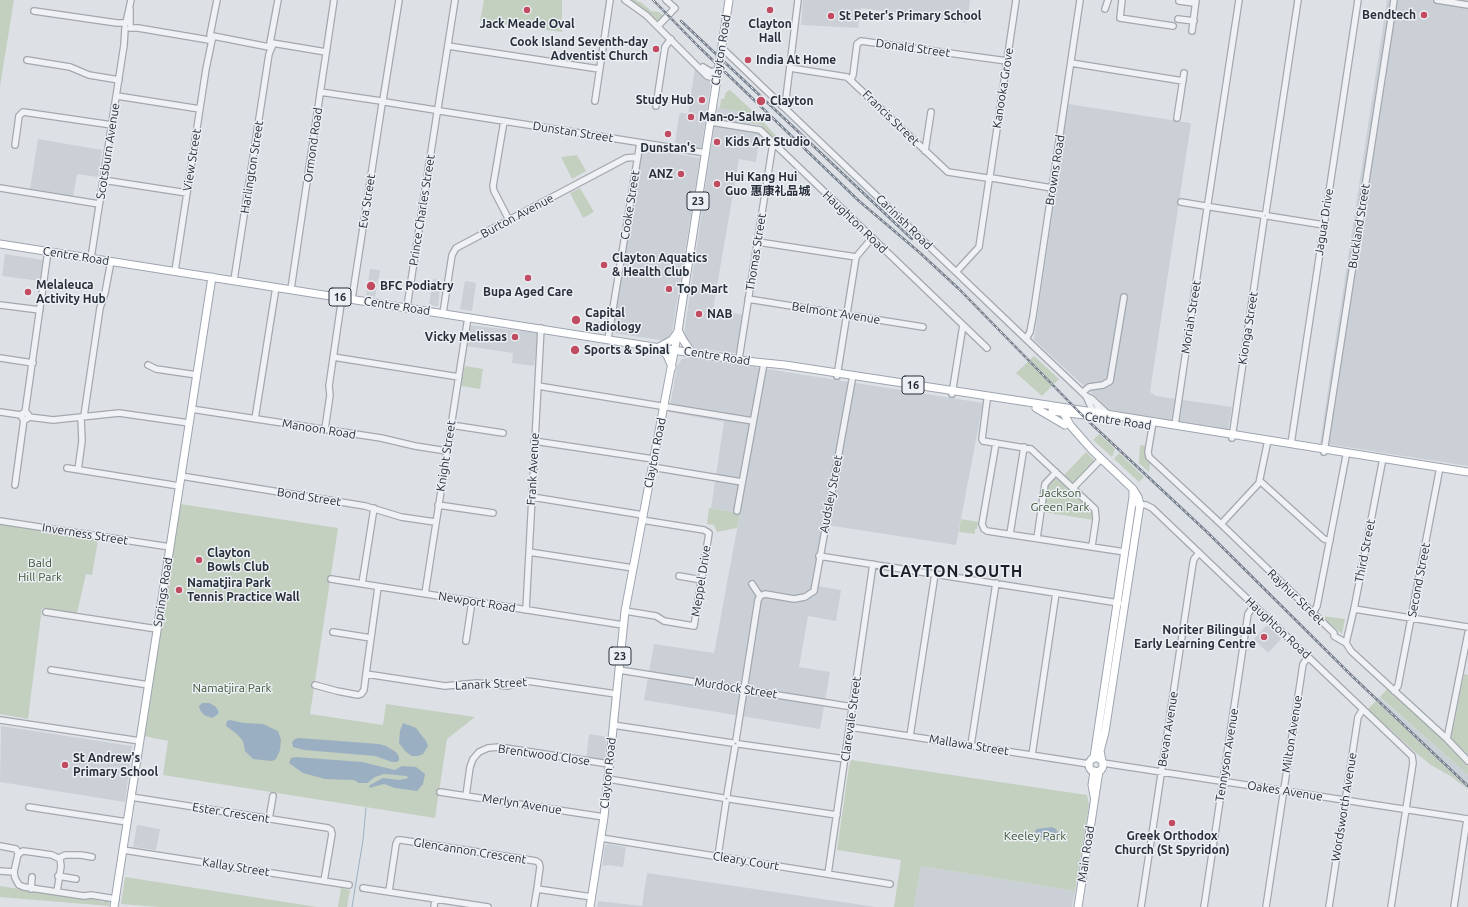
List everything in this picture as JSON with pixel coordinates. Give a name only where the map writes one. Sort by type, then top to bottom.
[{"type":"main road","name":"Clayton Road","points":[[590,907],[604,817],[625,611],[675,350],[729,0]]},
{"type":"main road","name":"Centre Road","points":[[0,244],[541,328],[659,348],[767,364],[785,365],[838,375],[1059,410],[1073,414],[1092,413],[1382,460],[1468,472]]},
{"type":"main road","name":"Springs Road","points":[[114,907],[212,277]]},
{"type":"main road","points":[[678,331],[682,340],[692,353],[681,357],[672,367],[667,355],[659,348],[672,340],[678,331]]},
{"type":"main road","name":"Centre Road","points":[[952,392],[987,400],[1036,408],[1109,414],[1153,424],[1175,425],[1232,436]]},
{"type":"main road","points":[[1036,408],[1068,425]]},
{"type":"main road","points":[[1059,410],[1060,419],[1068,425],[1133,489],[1138,497],[1140,505],[1126,573],[1117,602],[1110,677],[1105,732],[1100,751],[1102,768],[1097,771],[1090,768],[1090,762],[1094,757],[1110,677],[1125,604],[1126,573],[1125,552],[1133,489]]},
{"type":"main road","points":[[1068,425],[1073,414]]},
{"type":"main road","name":"Centre Road","points":[[1268,442],[1291,444],[1346,456],[1382,460]]},
{"type":"main road","name":"Centre Road","points":[[1440,469],[1468,475]]},
{"type":"main road","points":[[1090,762],[1096,758],[1102,762]]},
{"type":"main road","name":"Main Road","points":[[1078,907],[1094,800],[1092,786],[1097,771]]},
{"type":"street","name":"Scotsburn Avenue","points":[[91,258],[131,0]]},
{"type":"street","name":"View Street","points":[[175,271],[217,0]]},
{"type":"street","name":"Harlington Street","points":[[234,280],[278,0]]},
{"type":"street","name":"Ormond Road","points":[[290,289],[334,0]]},
{"type":"street","name":"Eva Street","points":[[352,299],[399,0]]},
{"type":"street","name":"Prince Charles Street","points":[[407,307],[455,0]]},
{"type":"street","points":[[594,100],[610,0]]},
{"type":"street","points":[[625,0],[640,10],[658,26],[707,76],[717,79]]},
{"type":"street","points":[[658,26],[675,8],[666,0]]},
{"type":"street","points":[[782,106],[786,99],[798,0]]},
{"type":"street","name":"Kanooka Grove","points":[[956,272],[979,247],[1016,0]]},
{"type":"street","name":"Browns Road","points":[[1026,339],[1030,332],[1032,322],[1080,0]]},
{"type":"street","points":[[1105,9],[1108,0]]},
{"type":"street","points":[[1122,0],[1120,18],[1173,26]]},
{"type":"street","name":"Moriah Street","points":[[1175,425],[1239,0]]},
{"type":"street","name":"Kionga Street","points":[[1232,436],[1298,0]]},
{"type":"street","name":"Jaguar Drive","points":[[1291,444],[1358,0]]},
{"type":"street","name":"Buckland Street","points":[[1325,451],[1394,0]]},
{"type":"street","points":[[1438,0],[1468,5]]},
{"type":"street","points":[[1179,1],[1195,2],[1192,32]]},
{"type":"street","points":[[34,11],[201,37],[221,38],[260,45],[280,45],[326,52]]},
{"type":"street","points":[[1178,19],[1194,21]]},
{"type":"street","points":[[656,106],[665,47],[671,39]]},
{"type":"street","name":"Donald Street","points":[[850,79],[853,75],[857,44],[861,41],[1007,62]]},
{"type":"street","points":[[448,46],[599,70]]},
{"type":"street","name":"Carinish Road","points":[[722,48],[1086,396],[1109,414]]},
{"type":"street","points":[[27,60],[70,67],[89,75],[119,80]]},
{"type":"street","points":[[1071,63],[1183,81]]},
{"type":"street","points":[[697,65],[711,72],[715,71],[719,66]]},
{"type":"street","name":"Francis Street","points":[[790,68],[847,76],[948,172],[1052,188]]},
{"type":"street","points":[[1177,118],[1184,73]]},
{"type":"street","name":"Dunstan Street","points":[[320,92],[706,153]]},
{"type":"street","points":[[116,96],[200,109]]},
{"type":"street","points":[[15,145],[19,116],[22,112],[112,125]]},
{"type":"street","points":[[925,151],[931,112]]},
{"type":"street","points":[[504,121],[493,186],[494,192],[509,220]]},
{"type":"street","name":"Haughton Road","points":[[711,122],[760,130],[987,348]]},
{"type":"street","name":"Cooke Street","points":[[608,339],[640,143]]},
{"type":"street","name":"Thomas Street","points":[[738,359],[772,149],[774,145]]},
{"type":"street","name":"Burton Avenue","points":[[443,313],[452,254],[456,248],[626,158],[638,157]]},
{"type":"street","points":[[103,180],[187,193]]},
{"type":"street","points":[[0,188],[100,204]]},
{"type":"street","points":[[1181,202],[1324,224]]},
{"type":"street","points":[[838,375],[856,257],[872,238]]},
{"type":"street","points":[[758,242],[856,257]]},
{"type":"street","points":[[15,485],[48,251]]},
{"type":"street","points":[[78,470],[82,441],[82,416],[100,308],[105,293],[110,261]]},
{"type":"street","points":[[255,419],[276,287]]},
{"type":"street","points":[[325,429],[330,395],[329,386],[342,297]]},
{"type":"street","points":[[1096,403],[1092,413],[1087,408],[1086,396],[1089,387],[1107,383],[1111,378],[1124,297]]},
{"type":"street","name":"Belmont Avenue","points":[[748,299],[923,326]]},
{"type":"street","points":[[0,304],[40,310]]},
{"type":"street","name":"Knight Street","points":[[425,594],[468,317]]},
{"type":"street","points":[[952,392],[963,325]]},
{"type":"street","name":"Frank Avenue","points":[[526,610],[541,328]]},
{"type":"street","points":[[333,357],[458,377]]},
{"type":"street","points":[[0,358],[33,363]]},
{"type":"street","points":[[737,511],[753,421],[767,364]]},
{"type":"street","points":[[148,365],[156,369],[196,375]]},
{"type":"street","name":"Audsley Street","points":[[760,596],[765,594],[794,599],[805,597],[814,590],[852,377]]},
{"type":"street","points":[[538,386],[753,421]]},
{"type":"street","points":[[987,400],[981,437],[984,441],[1030,449],[1096,509],[1092,546]]},
{"type":"street","name":"Manoon Road","points":[[191,409],[380,438],[447,451]]},
{"type":"street","points":[[0,412],[53,420],[119,413],[189,423]]},
{"type":"street","name":"Rayhur Street","points":[[1153,424],[1148,452],[1149,457],[1334,633],[1334,636],[1346,644],[1351,652],[1447,739],[1468,761]]},
{"type":"street","points":[[451,425],[503,433]]},
{"type":"street","points":[[534,441],[653,459]]},
{"type":"street","points":[[1221,524],[1260,481],[1268,442]]},
{"type":"street","points":[[996,443],[983,527],[987,531],[1125,552]]},
{"type":"street","points":[[1010,534],[1024,447]]},
{"type":"street","points":[[1313,613],[1317,606],[1346,456]]},
{"type":"street","points":[[1073,488],[1101,459]]},
{"type":"street","name":"Third Street","points":[[1346,644],[1382,460]]},
{"type":"street","points":[[652,467],[742,482]]},
{"type":"street","points":[[67,468],[179,486]]},
{"type":"street","name":"Second Street","points":[[1394,691],[1398,686],[1440,469]]},
{"type":"street","points":[[1037,538],[1046,484],[1056,472]]},
{"type":"street","name":"Bond Street","points":[[181,476],[374,508],[401,517],[435,522]]},
{"type":"street","points":[[1260,481],[1324,539],[1330,541]]},
{"type":"street","points":[[532,497],[642,518]]},
{"type":"street","name":"Haughton Road","points":[[1132,504],[1152,508],[1412,756],[1413,763],[1406,810]]},
{"type":"street","points":[[438,505],[493,513]]},
{"type":"street","points":[[362,584],[374,508]]},
{"type":"street","name":"Meppel Drive","points":[[625,611],[656,616],[664,621],[694,626],[709,533],[704,530],[642,518]]},
{"type":"street","name":"Inverness Street","points":[[0,521],[170,547]]},
{"type":"street","points":[[528,552],[633,568]]},
{"type":"street","name":"Bevan Avenue","points":[[1141,907],[1194,559],[1199,553]]},
{"type":"street","points":[[819,556],[1125,604]]},
{"type":"street","name":"Clarevale Street","points":[[828,874],[873,564]]},
{"type":"street","points":[[910,736],[935,574]]},
{"type":"street","points":[[678,576],[702,580]]},
{"type":"street","name":"Newport Road","points":[[331,579],[623,625]]},
{"type":"street","points":[[971,745],[996,583]]},
{"type":"street","points":[[718,856],[758,600],[760,596],[752,584]]},
{"type":"street","points":[[315,685],[358,695],[364,690],[378,587]]},
{"type":"street","points":[[1032,755],[1056,593]]},
{"type":"street","points":[[466,641],[472,601]]},
{"type":"street","name":"Tennyson Avenue","points":[[1204,907],[1248,614],[1254,605]]},
{"type":"street","points":[[1354,609],[1468,627]]},
{"type":"street","points":[[46,612],[157,629]]},
{"type":"street","points":[[333,632],[371,638]]},
{"type":"street","points":[[1447,739],[1468,633]]},
{"type":"street","name":"Milton Avenue","points":[[1266,907],[1303,664],[1308,657]]},
{"type":"street","points":[[51,670],[148,685]]},
{"type":"street","name":"Murdock Street","points":[[619,670],[852,707]]},
{"type":"street","name":"Lanark Street","points":[[366,674],[445,686],[477,683],[508,686],[526,682],[534,682],[616,694]]},
{"type":"street","name":"Wordsworth Avenue","points":[[1329,907],[1358,717],[1363,709]]},
{"type":"street","points":[[0,720],[140,742]]},
{"type":"street","points":[[613,725],[845,759]]},
{"type":"street","name":"Mallawa Street","points":[[850,727],[1032,755],[1090,762]]},
{"type":"street","name":"Brentwood Close","points":[[466,796],[470,767],[479,752],[488,748],[499,747],[609,764]]},
{"type":"street","name":"Oakes Avenue","points":[[1102,762],[1468,819]]},
{"type":"street","points":[[608,779],[837,815]]},
{"type":"street","name":"Merlyn Avenue","points":[[440,792],[604,817]]},
{"type":"street","points":[[269,819],[273,796]]},
{"type":"street","name":"Ester Crescent","points":[[131,797],[332,829],[324,881]]},
{"type":"street","points":[[29,806],[128,822]]},
{"type":"street","points":[[1391,907],[1406,810]]},
{"type":"street","points":[[1454,907],[1468,819]]},
{"type":"street","name":"Cleary Court","points":[[601,838],[890,884]]},
{"type":"street","name":"Glencannon Crescent","points":[[389,891],[396,839],[536,861],[539,863],[540,867],[537,889]]},
{"type":"street","points":[[0,846],[16,849],[19,854]]},
{"type":"street","name":"Kallay Street","points":[[123,850],[349,885]]},
{"type":"street","points":[[92,857],[65,855],[59,858],[52,855],[23,851],[19,854],[14,872],[15,878],[19,885],[31,888],[116,899]]},
{"type":"street","points":[[57,892],[58,876],[61,866],[59,858]]},
{"type":"street","points":[[0,871],[14,872]]},
{"type":"street","points":[[58,876],[76,879]]},
{"type":"street","points":[[31,888],[32,877]]},
{"type":"street","points":[[363,888],[488,907]]},
{"type":"street","points":[[534,907],[537,889],[592,897]]},
{"type":"street","points":[[434,907],[435,899]]},
{"type":"shaded area","name":"St Peter's Primary School","points":[[803,0],[970,0],[967,23],[861,8],[858,28],[801,25]]},
{"type":"shaded area","points":[[1387,0],[1468,0],[1468,466],[1320,443]]},
{"type":"shaded area","points":[[695,68],[711,82],[701,150],[675,143],[679,115],[681,113],[688,114]]},
{"type":"shaded area","points":[[1068,104],[1191,123],[1150,392],[1156,396],[1232,407],[1228,430],[1111,411],[1034,340]]},
{"type":"shaded area","points":[[718,107],[739,111],[738,121],[750,123],[749,126],[716,120]]},
{"type":"shaded area","points":[[716,125],[758,133],[760,136],[756,162],[739,159],[713,309],[748,316],[742,354],[694,348],[690,346],[684,334],[714,127]]},
{"type":"shaded area","points":[[38,139],[102,150],[98,177],[77,174],[73,196],[30,189]]},
{"type":"shaded area","points":[[642,148],[700,158],[672,333],[666,340],[613,333]]},
{"type":"shaded area","points":[[5,254],[43,260],[40,281],[2,276]]},
{"type":"shaded area","points":[[370,269],[380,270],[375,297],[366,295]]},
{"type":"shaded area","points":[[433,279],[441,280],[438,306],[429,305]]},
{"type":"shaded area","points":[[465,281],[476,283],[472,311],[460,309]]},
{"type":"shaded area","points":[[469,325],[538,333],[534,366],[512,363],[513,353],[466,346]]},
{"type":"shaded area","points":[[691,357],[983,403],[956,545],[827,525],[818,586],[841,590],[836,621],[808,616],[799,667],[830,672],[820,729],[644,700],[654,644],[714,653],[740,513],[711,508],[724,422],[669,412],[677,366],[682,359]]},
{"type":"shaded area","points":[[1268,624],[1282,638],[1268,653],[1254,639]]},
{"type":"shaded area","points":[[1379,697],[1468,775],[1468,789],[1376,701]]},
{"type":"shaded area","name":"St Andrew's Primary School","points":[[1,726],[132,746],[125,802],[0,782]]},
{"type":"shaded area","points":[[589,734],[607,737],[604,763],[586,760]]},
{"type":"shaded area","points":[[137,825],[160,829],[156,850],[133,847]]},
{"type":"shaded area","points":[[608,844],[626,847],[623,867],[609,865],[602,866],[605,845]]},
{"type":"shaded area","points":[[921,866],[1075,891],[1072,907],[914,907]]},
{"type":"shaded area","points":[[647,873],[876,907],[597,907],[598,901],[642,906]]},
{"type":"green space","points":[[0,0],[14,0],[0,86]]},
{"type":"green space","points":[[484,0],[562,0],[562,32],[480,21]]},
{"type":"green space","points":[[628,0],[635,0],[642,3],[651,11],[659,12],[664,16],[660,20],[655,20],[642,8]]},
{"type":"green space","points":[[730,90],[756,114],[778,138],[777,139],[761,125],[738,121],[739,111],[720,108],[721,99],[724,99],[726,92]]},
{"type":"green space","points":[[577,155],[586,171],[572,179],[561,157]]},
{"type":"green space","points":[[580,188],[594,212],[583,218],[570,193]]},
{"type":"green space","points":[[1034,356],[1059,379],[1042,396],[1016,373]]},
{"type":"green space","points":[[465,366],[483,369],[480,389],[461,386]]},
{"type":"green space","points":[[1099,434],[1115,449],[1112,457],[1093,440]]},
{"type":"green space","points":[[1140,445],[1146,446],[1146,457],[1150,462],[1149,472],[1139,463]]},
{"type":"green space","points":[[1086,452],[1095,461],[1073,483],[1064,475]]},
{"type":"green space","points":[[1119,453],[1144,477],[1139,482],[1114,459]]},
{"type":"green space","name":"Jackson Green Park","points":[[1054,478],[1058,479],[1094,512],[1094,520],[1043,512],[1047,486]]},
{"type":"green space","name":"Namatjira Park","points":[[180,504],[338,528],[310,714],[383,725],[386,704],[475,717],[447,739],[435,818],[163,775],[168,741],[144,736]]},
{"type":"green space","points":[[709,508],[740,513],[737,528],[717,532],[714,525],[707,524]]},
{"type":"green space","points":[[961,519],[978,522],[977,529],[975,529],[975,534],[959,532]]},
{"type":"green space","name":"Bald Hill Park","points":[[0,524],[98,540],[92,575],[86,574],[77,613],[42,608],[28,719],[0,714]]},
{"type":"green space","points":[[1322,616],[1345,619],[1342,634]]},
{"type":"green space","points":[[1464,674],[1468,675],[1468,755],[1451,739]]},
{"type":"green space","points":[[1388,688],[1468,764],[1468,775],[1380,697]]},
{"type":"green space","points":[[1376,701],[1468,790],[1452,777],[1431,765],[1416,753],[1368,709]]},
{"type":"green space","name":"Keeley Park","points":[[851,760],[1087,795],[1089,805],[1075,891],[921,866],[914,907],[894,907],[901,860],[837,850]]},
{"type":"green space","points":[[125,877],[317,907],[160,907],[121,904]]},
{"type":"green space","points":[[0,886],[83,899],[99,898],[99,901],[104,902],[104,898],[109,901],[109,906],[0,897]]},
{"type":"green space","points":[[341,888],[350,890],[347,907],[338,907]]},
{"type":"water","points":[[202,703],[209,703],[215,706],[219,712],[212,718],[204,715],[199,706]]},
{"type":"water","points":[[230,720],[244,723],[263,724],[278,731],[281,740],[280,750],[276,759],[272,761],[253,759],[245,751],[243,741],[237,734],[226,726],[227,721]]},
{"type":"water","points":[[403,723],[416,728],[426,741],[428,746],[423,754],[412,756],[406,752],[399,743],[400,731]]},
{"type":"water","points":[[299,738],[379,744],[396,752],[399,760],[397,762],[392,762],[375,756],[304,750],[293,747],[292,742]]},
{"type":"water","points":[[296,757],[362,762],[395,770],[402,766],[416,767],[425,774],[423,784],[417,791],[395,788],[384,784],[369,788],[370,785],[383,778],[400,780],[408,778],[407,776],[384,774],[375,777],[367,783],[359,783],[354,780],[325,779],[303,773],[289,763],[291,758]]},
{"type":"water","points":[[1052,827],[1056,829],[1058,833],[1055,841],[1050,841],[1041,837],[1033,837],[1034,832],[1037,829]]},
{"type":"waterway","points":[[352,907],[363,840],[366,808]]},
{"type":"railway","points":[[653,0],[699,47],[859,201],[919,252],[959,289],[1084,417],[1207,532],[1352,676],[1468,786]]},
{"type":"railway","points":[[681,21],[912,239]]},
{"type":"place","name":"Jack Meade Oval","points":[[527,10]]},
{"type":"place","name":"Clayton Hall","points":[[770,10]]},
{"type":"place","name":"Bendtech","points":[[1424,15]]},
{"type":"place","name":"St Peter's Primary School","points":[[831,16]]},
{"type":"place","name":"Cook Island Seventh-day Adventist Church","points":[[656,49]]},
{"type":"place","name":"India At Home","points":[[748,60]]},
{"type":"place","name":"Study Hub","points":[[702,100]]},
{"type":"place","name":"Clayton","points":[[761,101]]},
{"type":"place","name":"Man-o-Salwa","points":[[691,117]]},
{"type":"place","name":"Dunstan's","points":[[668,134]]},
{"type":"place","name":"Kids Art Studio","points":[[717,142]]},
{"type":"place","name":"ANZ","points":[[681,174]]},
{"type":"place","name":"Hui Kang Hui Guo 惠康礼品城","points":[[717,184]]},
{"type":"place","name":"Clayton Aquatics & Health Club","points":[[604,265]]},
{"type":"place","name":"Bupa Aged Care","points":[[528,278]]},
{"type":"place","name":"BFC Podiatry","points":[[371,286]]},
{"type":"place","name":"Top Mart","points":[[669,289]]},
{"type":"place","name":"Melaleuca Activity Hub","points":[[28,292]]},
{"type":"place","name":"NAB","points":[[699,314]]},
{"type":"place","name":"Capital Radiology","points":[[576,320]]},
{"type":"place","name":"Vicky Melissas","points":[[515,337]]},
{"type":"place","name":"Sports & Spinal","points":[[575,350]]},
{"type":"place","name":"Clayton Bowls Club","points":[[199,560]]},
{"type":"place","name":"Namatjira Park Tennis Practice Wall","points":[[179,590]]},
{"type":"place","name":"Noriter Bilingual Early Learning Centre","points":[[1264,637]]},
{"type":"place","name":"St Andrew's Primary School","points":[[65,765]]},
{"type":"place","name":"Greek Orthodox Church (St Spyridon)","points":[[1172,823]]},
{"type":"district","name":"CLAYTON SOUTH","points":[[951,572]]}]
